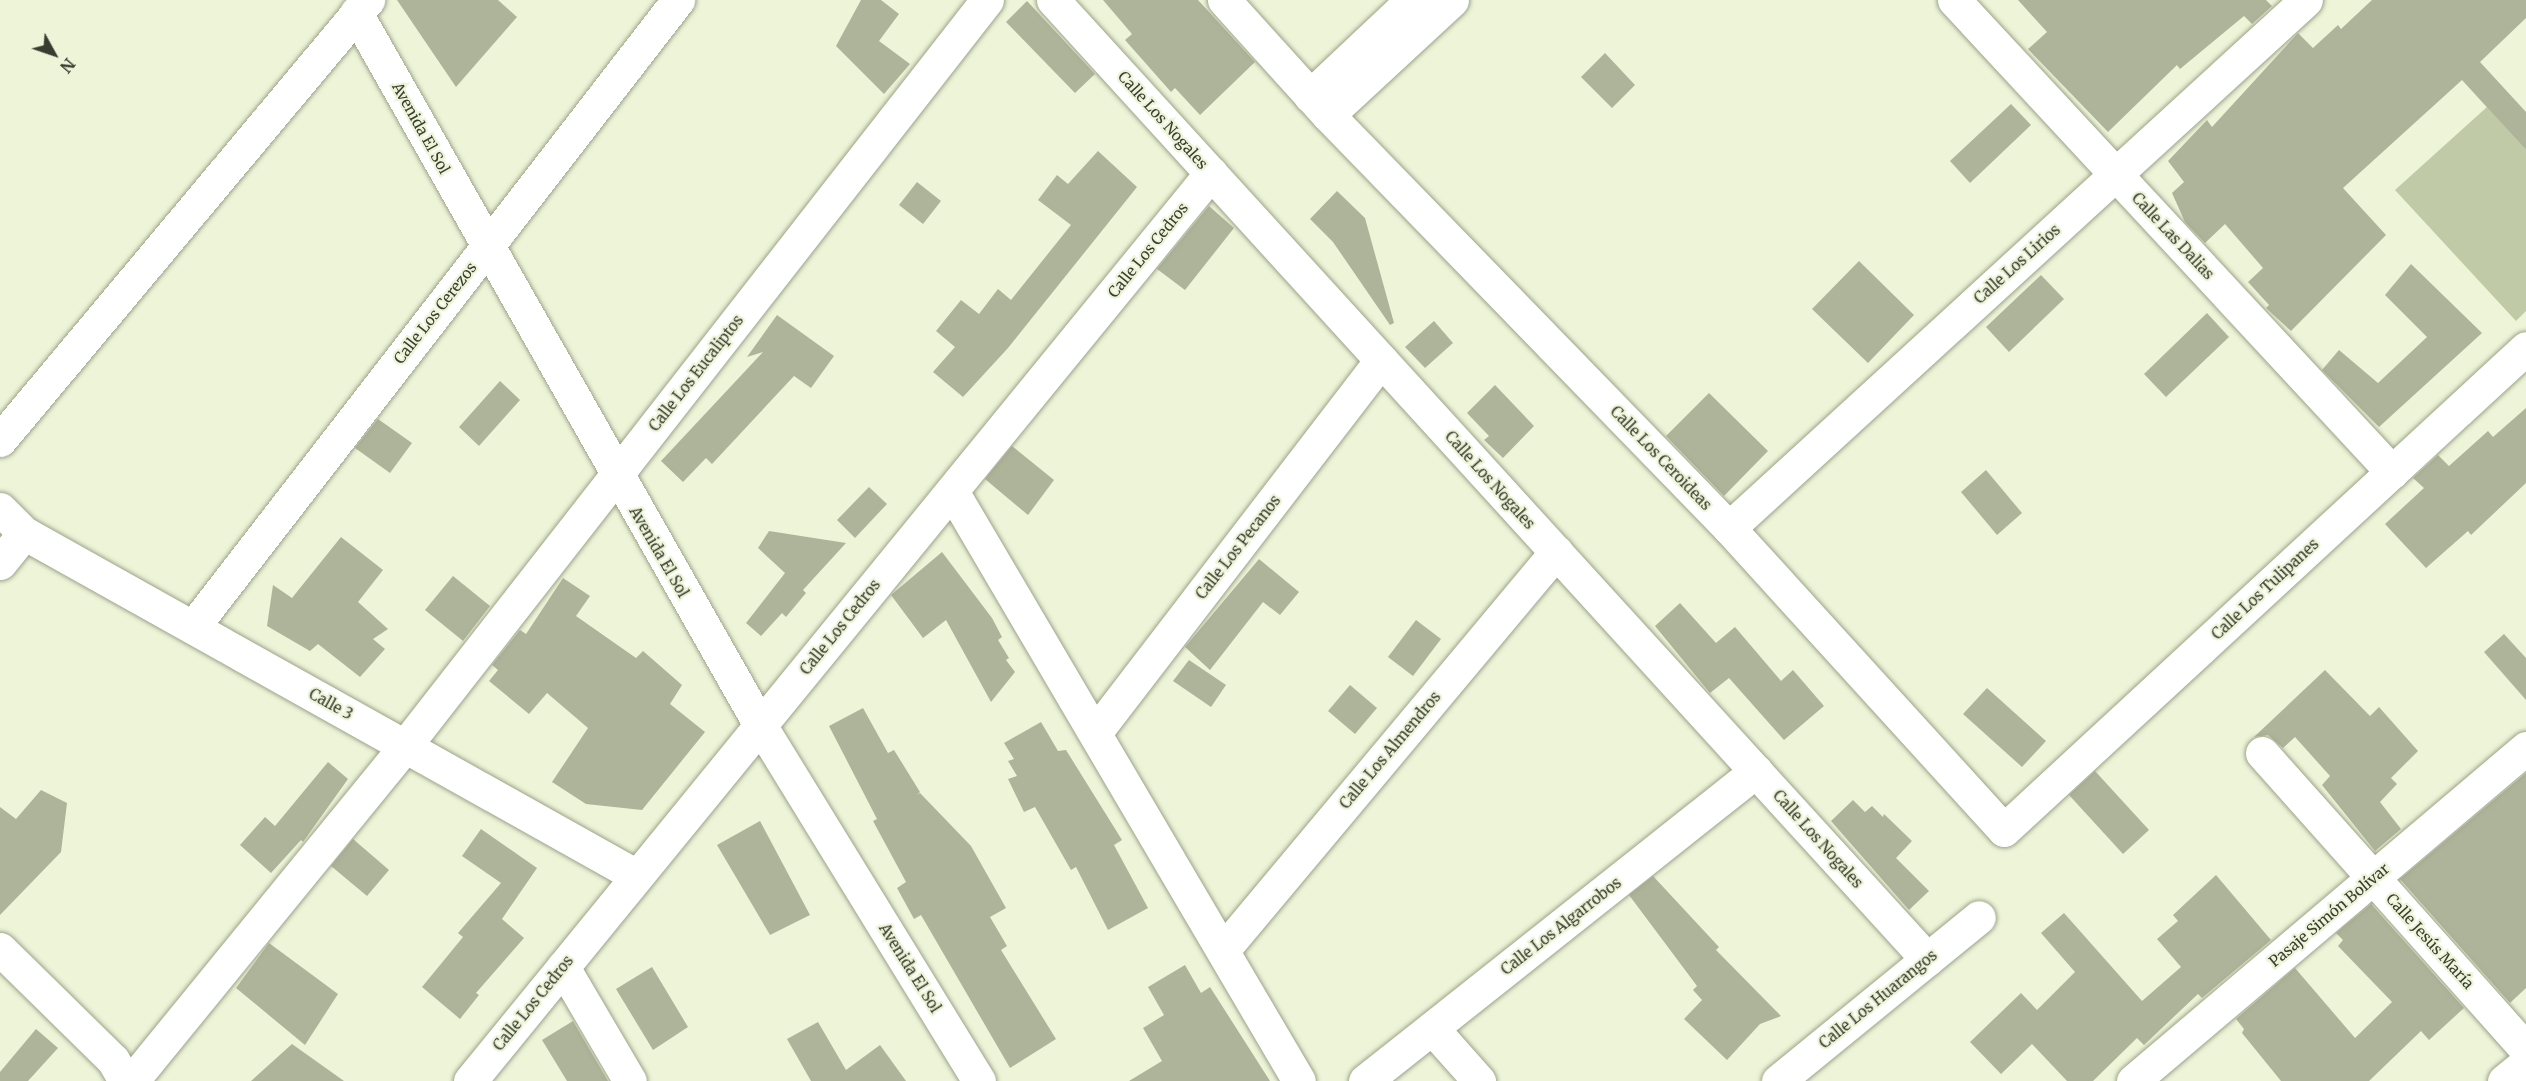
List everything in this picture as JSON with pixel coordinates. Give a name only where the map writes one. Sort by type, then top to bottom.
[{"type":"street","name":"Calle Los Cerezos","points":[[193,627],[678,0]]},
{"type":"street","name":"Calle Los Eucaliptos","points":[[132,1081],[405,746],[987,0]]},
{"type":"street","name":"Calle Los Nogales","points":[[1053,0],[1927,959]]},
{"type":"street","name":"Calle Los Ceroideas","points":[[1224,0],[1319,105],[1730,528],[2004,830]]},
{"type":"street","points":[[1319,105],[1412,0]]},
{"type":"street","points":[[1319,105],[1452,0]]},
{"type":"street","name":"Calle Las Dalias","points":[[1954,0],[2392,472]]},
{"type":"street","name":"Calle Los Lirios","points":[[1730,528],[2306,0]]},
{"type":"street","name":"Avenida El Sol","points":[[362,6],[487,246],[615,475],[760,725],[980,1081]]},
{"type":"street","points":[[0,440],[362,6]]},
{"type":"street","name":"Calle Los Cedros","points":[[470,1081],[1211,173]]},
{"type":"street","name":"Calle Los Tulipanes","points":[[2004,830],[2526,348]]},
{"type":"street","name":"Calle Los Pecanos","points":[[1095,733],[1381,360]]},
{"type":"street","points":[[952,491],[1224,949],[1299,1081]]},
{"type":"street","name":"Calle 3","points":[[0,509],[24,533],[637,876]]},
{"type":"street","points":[[0,563],[24,533]]},
{"type":"street","name":"Calle Los Almendros","points":[[1224,949],[1556,552]]},
{"type":"street","name":"Pasaje Simón Bolívar","points":[[2133,1081],[2526,748]]},
{"type":"street","name":"Calle Jesús María","points":[[2262,753],[2526,1049]]},
{"type":"street","name":"Calle Los Algarrobos","points":[[1365,1081],[1756,771]]},
{"type":"street","name":"Calle Los Huarangos","points":[[1778,1081],[1979,916]]},
{"type":"street","points":[[0,949],[113,1060],[125,1081]]},
{"type":"street","points":[[563,967],[630,1081]]},
{"type":"street","points":[[1432,1028],[1479,1081]]},
{"type":"street","points":[[2504,1081],[2526,1063]]},
{"type":"green space","points":[[2487,107],[2526,150],[2526,311],[2516,321],[2395,190]]},
{"type":"building","points":[[397,0],[498,0],[517,17],[456,87]]},
{"type":"building","points":[[861,0],[881,0],[899,14],[879,41],[910,64],[884,94],[836,46]]},
{"type":"building","points":[[1103,0],[1198,0],[1255,62],[1200,115],[1175,88],[1171,92],[1125,40],[1132,34]]},
{"type":"building","points":[[2018,0],[2266,0],[2272,6],[2252,24],[2244,16],[2180,69],[2177,65],[2108,132],[2028,49],[2047,32]]},
{"type":"building","points":[[2372,0],[2526,0],[2526,18],[2480,62],[2526,112],[2526,150],[2462,80],[2343,188],[2386,235],[2291,331],[2266,308],[2269,305],[2248,282],[2263,268],[2225,224],[2205,243],[2185,222],[2172,193],[2184,182],[2168,161],[2207,120],[2212,127],[2298,33],[2313,48],[2338,25],[2341,29]]},
{"type":"building","points":[[1027,1],[1095,74],[1075,93],[1006,22]]},
{"type":"building","points":[[1605,53],[1635,85],[1612,108],[1581,77]]},
{"type":"building","points":[[2011,104],[2031,125],[1970,183],[1950,161]]},
{"type":"building","points":[[1098,151],[1137,187],[1008,348],[963,397],[933,372],[955,347],[936,331],[961,300],[979,314],[998,289],[1011,300],[1071,225],[1038,200],[1057,175],[1068,184]]},
{"type":"building","points":[[917,182],[941,201],[923,224],[899,205]]},
{"type":"building","points":[[1337,191],[1365,218],[1394,323],[1390,325],[1333,242],[1310,219]]},
{"type":"building","points":[[1209,206],[1234,228],[1185,290],[1157,269]]},
{"type":"building","points":[[1859,261],[1914,315],[1868,363],[1812,309]]},
{"type":"building","points":[[2411,264],[2482,333],[2379,427],[2322,370],[2339,350],[2378,383],[2427,337],[2385,295]]},
{"type":"building","points":[[2041,275],[2064,299],[2009,352],[1986,327]]},
{"type":"building","points":[[2207,313],[2229,337],[2166,397],[2144,374]]},
{"type":"building","points":[[777,315],[834,356],[811,388],[794,376],[712,464],[706,458],[683,482],[661,461],[763,352],[747,357]]},
{"type":"building","points":[[1434,321],[1453,343],[1425,368],[1405,347]]},
{"type":"building","points":[[500,381],[520,400],[479,446],[459,427]]},
{"type":"building","points":[[1495,385],[1534,426],[1503,458],[1484,440],[1489,436],[1467,413]]},
{"type":"building","points":[[1709,393],[1768,451],[1724,496],[1666,436]]},
{"type":"building","points":[[2526,408],[2526,483],[2471,535],[2468,531],[2426,568],[2385,524],[2424,488],[2413,478],[2438,455],[2449,466],[2488,431],[2493,437]]},
{"type":"building","points":[[378,419],[412,443],[390,473],[355,448]]},
{"type":"building","points":[[1012,446],[1054,480],[1028,515],[985,479]]},
{"type":"building","points":[[1986,470],[2022,513],[1997,535],[1961,492]]},
{"type":"building","points":[[869,487],[887,504],[855,538],[837,520]]},
{"type":"building","points":[[769,531],[846,543],[803,590],[806,593],[786,617],[782,613],[761,636],[746,623],[785,573],[758,548]]},
{"type":"building","points":[[341,537],[383,570],[358,602],[388,629],[373,639],[385,649],[360,677],[318,644],[310,651],[267,626],[273,585],[292,598]]},
{"type":"building","points":[[942,552],[992,618],[1002,637],[998,640],[1009,658],[1006,660],[1015,672],[991,702],[946,620],[923,638],[891,595]]},
{"type":"building","points":[[1259,559],[1299,592],[1280,615],[1263,602],[1210,670],[1185,647]]},
{"type":"building","points":[[453,576],[490,606],[463,641],[425,610]]},
{"type":"building","points":[[563,578],[590,596],[576,616],[636,658],[643,651],[682,685],[670,704],[705,732],[642,810],[586,804],[552,782],[588,728],[547,693],[529,714],[489,681],[498,670],[492,665],[520,630],[526,634]]},
{"type":"building","points":[[1680,603],[1716,643],[1735,627],[1781,681],[1793,670],[1824,706],[1784,740],[1729,678],[1710,693],[1655,626]]},
{"type":"building","points":[[1416,620],[1441,639],[1413,676],[1388,657]]},
{"type":"building","points":[[2504,634],[2526,658],[2526,700],[2484,652]]},
{"type":"building","points":[[1189,660],[1226,685],[1211,707],[1173,681]]},
{"type":"building","points":[[2325,670],[2370,716],[2379,707],[2418,751],[2391,778],[2397,784],[2380,802],[2401,829],[2375,851],[2322,785],[2330,776],[2295,737],[2283,748],[2268,735],[2254,737]]},
{"type":"building","points":[[1350,685],[1377,708],[1355,734],[1328,711]]},
{"type":"building","points":[[1987,688],[2046,741],[2022,767],[1963,714]]},
{"type":"building","points":[[863,708],[888,753],[894,750],[920,792],[917,795],[920,793],[971,846],[1006,908],[990,917],[1007,946],[1001,950],[1056,1039],[1010,1068],[921,915],[914,919],[897,888],[906,882],[873,821],[877,819],[829,726]]},
{"type":"building","points":[[1041,722],[1058,751],[1066,750],[1122,840],[1114,845],[1148,908],[1108,930],[1076,867],[1071,870],[1035,807],[1024,812],[1008,779],[1017,776],[1008,761],[1014,759],[1004,743]]},
{"type":"building","points":[[328,762],[348,779],[303,842],[301,840],[271,873],[240,845],[265,817],[275,826]]},
{"type":"building","points":[[2095,771],[2149,830],[2123,854],[2069,795]]},
{"type":"building","points":[[2526,773],[2526,988],[2510,1003],[2400,879]]},
{"type":"building","points":[[41,790],[67,803],[61,852],[0,915],[0,807],[16,819]]},
{"type":"building","points":[[1853,800],[1865,812],[1872,806],[1883,817],[1884,814],[1912,841],[1896,858],[1929,891],[1909,910],[1831,821]]},
{"type":"building","points":[[760,821],[810,915],[770,935],[717,845]]},
{"type":"building","points":[[481,829],[537,868],[502,919],[524,938],[476,993],[479,995],[460,1019],[422,987],[463,937],[458,933],[501,883],[462,856]]},
{"type":"building","points":[[353,839],[389,870],[367,896],[331,866]]},
{"type":"building","points":[[2216,875],[2271,940],[2202,998],[2198,994],[2144,1045],[2137,1038],[2093,1081],[2067,1081],[2032,1044],[2001,1074],[1970,1042],[2021,993],[2037,1010],[2075,972],[2041,933],[2064,913],[2142,1001],[2181,967],[2157,939],[2178,921],[2173,915]]},
{"type":"building","points":[[1653,876],[1719,947],[1716,950],[1781,1016],[1760,1024],[1727,1060],[1684,1019],[1702,1000],[1693,990],[1697,986],[1629,895]]},
{"type":"building","points":[[2371,904],[2464,1008],[2429,1040],[2421,1031],[2369,1081],[2281,1081],[2242,1033],[2244,1029],[2236,1019],[2295,968],[2355,1038],[2392,1002],[2338,946],[2343,940],[2336,933]]},
{"type":"building","points":[[269,943],[338,994],[305,1045],[236,988]]},
{"type":"building","points":[[1185,965],[1201,993],[1210,987],[1270,1081],[1129,1081],[1162,1061],[1143,1028],[1164,1015],[1148,987]]},
{"type":"building","points":[[652,967],[688,1027],[653,1050],[616,989]]},
{"type":"building","points":[[573,1021],[608,1081],[567,1081],[542,1040]]},
{"type":"building","points":[[818,1022],[846,1070],[880,1045],[906,1081],[811,1081],[787,1039]]},
{"type":"building","points":[[36,1029],[58,1048],[28,1081],[0,1081],[0,1072]]},
{"type":"building","points":[[292,1044],[344,1081],[251,1081]]}]
